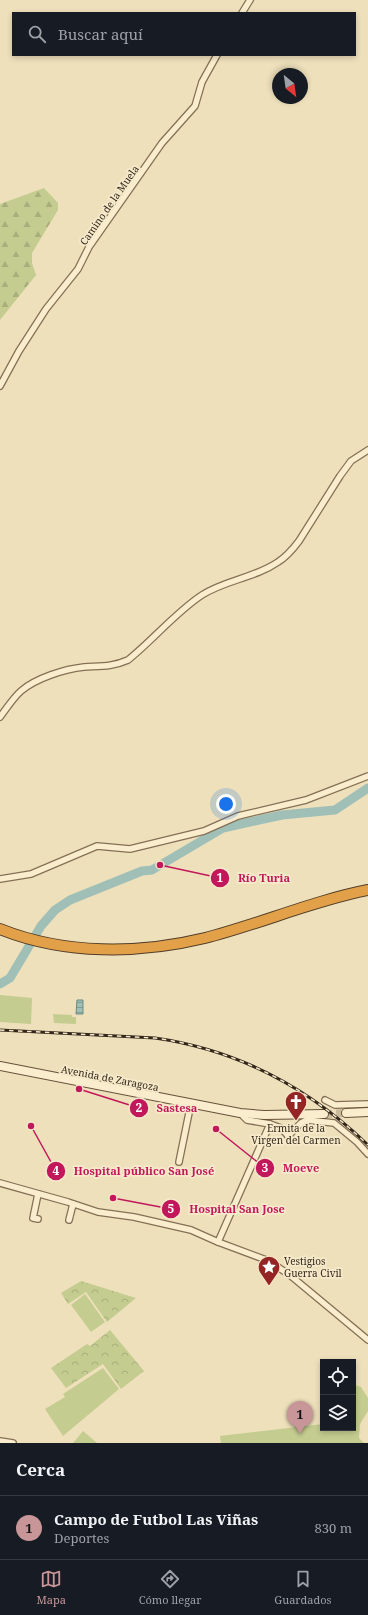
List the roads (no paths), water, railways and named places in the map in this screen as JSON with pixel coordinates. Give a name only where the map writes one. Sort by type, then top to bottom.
[{"type":"highway","points":[[0,930],[43,942],[96,949],[134,949],[167,946],[206,938],[319,902],[368,890]]},
{"type":"main road","name":"Avenida de Zaragoza","points":[[0,1066],[240,1113],[264,1115],[324,1114]]},
{"type":"main road","points":[[346,1114],[368,1112]]},
{"type":"street","points":[[243,12],[250,0]]},
{"type":"street","name":"Camino de la Muela","points":[[0,386],[19,351],[46,309],[78,269],[89,247],[162,143],[195,106],[202,82],[216,56]]},
{"type":"street","points":[[0,717],[20,691],[33,682],[71,669],[112,666],[128,660],[201,596],[216,588],[266,569],[279,562],[300,541],[351,461],[368,450]]},
{"type":"street","points":[[0,879],[31,874],[97,846],[127,850],[204,831],[238,816],[306,800],[368,776]]},
{"type":"street","points":[[325,1100],[335,1104],[368,1104]]},
{"type":"street","points":[[179,1162],[191,1103]]},
{"type":"street","name":"Avenida de Zaragoza","points":[[240,1113],[247,1120],[277,1126],[289,1137],[301,1123],[307,1120],[334,1123],[368,1154]]},
{"type":"street","points":[[218,1242],[270,1124]]},
{"type":"street","points":[[0,1183],[107,1214],[134,1217],[175,1226],[198,1233],[274,1263],[368,1340]]},
{"type":"street","points":[[38,1194],[33,1218],[38,1219]]},
{"type":"street","points":[[69,1220],[73,1204]]},
{"type":"street","points":[[2,1441],[13,1443]]},
{"type":"water","points":[[77,1000],[83,1000],[83,1014],[76,1014]]},
{"type":"waterway","points":[[0,984],[10,978],[41,926],[55,910],[70,900],[142,871],[152,870],[223,828],[282,815],[335,810],[368,788]]},
{"type":"tunnel","points":[[324,1114],[346,1113]]},
{"type":"railway","points":[[0,1030],[155,1038],[186,1044],[215,1052],[243,1062],[297,1089],[322,1106],[368,1145]]},
{"type":"place","name":"Río Turia","points":[[160,865]]},
{"type":"place","name":"Sastesa","points":[[79,1089]]},
{"type":"place","name":"Ermita de la Virgen del Carmen","points":[[296,1122]]},
{"type":"place","name":"Hospital público San José","points":[[31,1126]]},
{"type":"place","name":"Moeve","points":[[216,1129]]},
{"type":"place","name":"Hospital San Jose","points":[[113,1198]]},
{"type":"place","name":"Vestigios Guerra Civil","points":[[269,1286]]},
{"type":"place","name":"Campo de Futbol Las Viñas","points":[[300,1434]]}]
